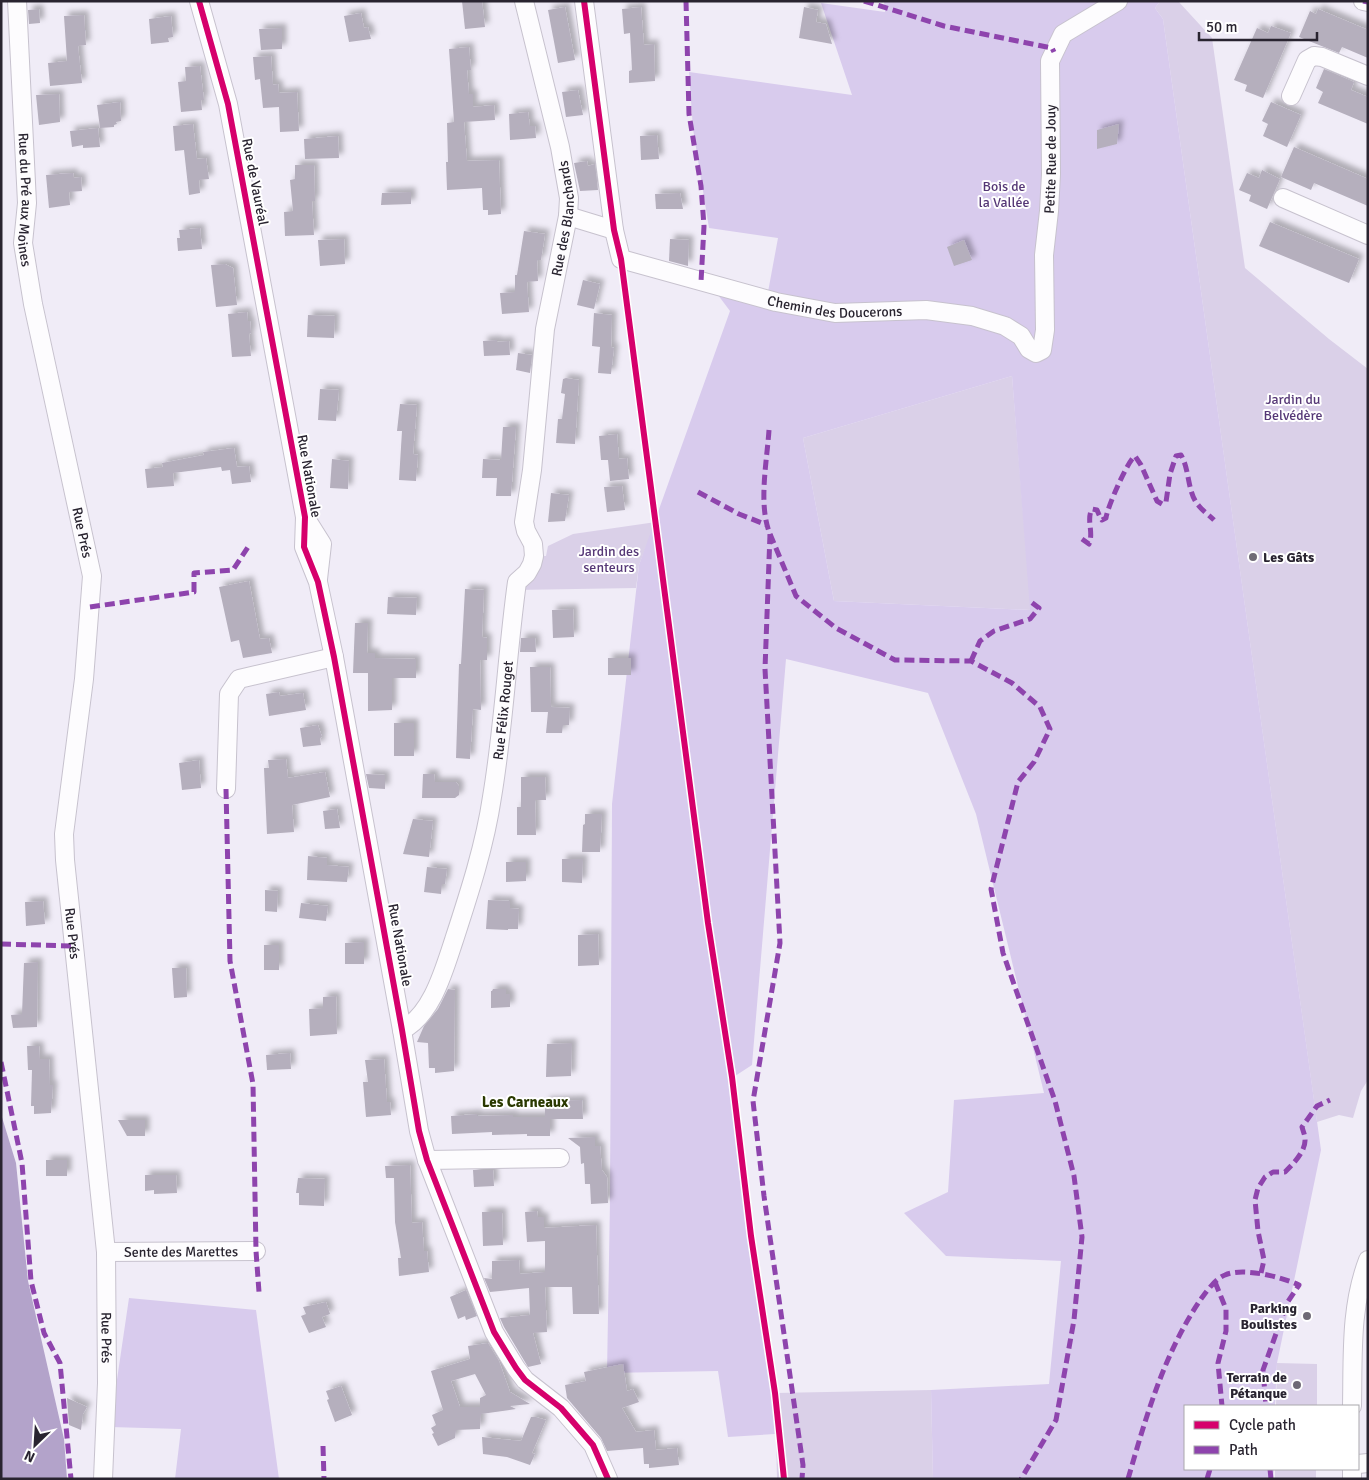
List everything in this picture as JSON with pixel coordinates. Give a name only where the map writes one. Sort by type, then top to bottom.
[{"type":"street","name":"Rue du Pré aux Moines","points":[[17,1],[27,204],[23,243],[33,304],[53,394]]},
{"type":"street","name":"Rue de Vauréal","points":[[199,1],[228,104],[277,370]]},
{"type":"street","name":"Rue des Blanchards","points":[[524,1],[560,147],[568,198],[568,216],[545,329],[540,378]]},
{"type":"street","points":[[584,1],[614,230]]},
{"type":"street","name":"Petite Rue de Jouy","points":[[1042,350],[1045,330],[1044,255],[1051,174],[1050,62],[1063,34],[1118,1]]},
{"type":"street","points":[[1363,1],[1368,2]]},
{"type":"street","points":[[1290,96],[1307,60],[1314,56],[1322,57],[1368,76]]},
{"type":"street","points":[[1283,198],[1368,235]]},
{"type":"street","name":"Rue des Blanchards","points":[[568,216],[614,230]]},
{"type":"street","name":"Chemin des Doucerons","points":[[614,230],[620,259],[776,302],[835,313],[926,310],[972,316],[1005,326],[1021,336],[1029,349],[1036,353],[1042,350]]},
{"type":"street","name":"Rue Nationale","points":[[277,370],[305,517],[322,544],[318,582],[334,657],[419,1131],[427,1160],[494,1332],[525,1380],[561,1408],[593,1445],[607,1478]]},
{"type":"street","name":"Rue Félix Rouget","points":[[402,1030],[410,1026],[421,1016],[443,974],[476,864],[492,799],[502,732],[517,582],[527,573],[534,556],[533,544],[526,531],[524,522],[532,470],[540,378]]},
{"type":"street","name":"Rue Prés","points":[[53,394],[92,576],[84,678],[64,834],[66,870],[106,1252],[107,1383],[102,1479]]},
{"type":"street","points":[[226,789],[229,694],[239,680],[334,657]]},
{"type":"street","points":[[427,1160],[560,1158]]},
{"type":"street","name":"Sente des Marettes","points":[[106,1252],[256,1250]]},
{"type":"street","points":[[1352,1405],[1353,1327],[1360,1280],[1368,1260]]},
{"type":"green space","name":"Bois de la Vallée","points":[[884,1],[1160,1],[1155,8],[1163,19],[1321,1150],[1277,1363],[1275,1405],[1184,1405],[1184,1470],[1274,1470],[1273,1479],[933,1479],[931,1390],[1049,1384],[1061,1261],[946,1256],[904,1213],[948,1192],[954,1100],[1044,1093],[976,814],[928,693],[786,659],[752,1065],[732,1078],[751,1236],[775,1392],[775,1434],[728,1437],[718,1371],[607,1373],[612,804],[639,565],[730,311],[703,275],[768,292],[778,238],[709,228],[693,129],[689,72],[852,95],[821,3],[885,12]],"holes":[[[1012,376],[1030,610],[834,601],[803,438]]]},
{"type":"green space","name":"Jardin du Belvédère","points":[[1160,1],[1178,1],[1212,38],[1245,268],[1329,339],[1368,369],[1368,1080],[1361,1091],[1353,1118],[1339,1115],[1317,1122],[1163,19],[1155,8]]},
{"type":"green space","points":[[1012,376],[1031,610],[834,601],[803,438]]},
{"type":"green space","name":"Jardin des senteurs","points":[[656,522],[639,565],[636,588],[516,590],[534,556],[546,556],[548,546],[573,534]]},
{"type":"green space","points":[[129,1298],[256,1310],[279,1479],[175,1479],[181,1429],[110,1427]]},
{"type":"green space","name":"Terrain de Pétanque","points":[[1277,1363],[1317,1364],[1317,1405],[1276,1405]]},
{"type":"green space","points":[[931,1390],[933,1479],[777,1479],[775,1393]]},
{"type":"green space","points":[[1275,1470],[1316,1470],[1316,1479],[1275,1479]]},
{"type":"shaded area","points":[[1,1114],[16,1163],[28,1281],[64,1439],[67,1479],[1,1479]]},
{"type":"building","points":[[462,1],[482,1],[485,27],[465,29]]},
{"type":"building","points":[[565,7],[575,60],[558,63],[548,10]]},
{"type":"building","points":[[641,7],[644,45],[654,44],[655,81],[629,83],[629,71],[632,70],[630,33],[624,34],[622,9]]},
{"type":"building","points":[[804,7],[818,10],[816,22],[826,24],[832,44],[799,38]]},
{"type":"building","points":[[39,9],[40,23],[29,24],[28,10]]},
{"type":"building","points":[[1318,9],[1368,30],[1368,58],[1342,47],[1339,53],[1299,37],[1310,11],[1316,14]]},
{"type":"building","points":[[361,13],[364,28],[368,27],[371,39],[349,42],[344,16]]},
{"type":"building","points":[[84,15],[86,45],[78,46],[82,83],[50,86],[48,63],[67,61],[64,16]]},
{"type":"building","points":[[171,16],[173,37],[168,38],[169,42],[151,44],[149,19]]},
{"type":"building","points":[[1271,26],[1291,33],[1263,98],[1245,91],[1247,85],[1234,80],[1257,28],[1268,33]]},
{"type":"building","points":[[282,28],[282,49],[261,50],[259,29]]},
{"type":"building","points":[[469,47],[471,70],[467,70],[469,94],[473,94],[473,107],[494,105],[495,120],[464,122],[467,161],[499,160],[501,214],[488,215],[488,210],[483,210],[482,188],[447,190],[447,123],[454,122],[449,49]]},
{"type":"building","points":[[271,56],[273,85],[278,84],[279,93],[297,92],[299,131],[280,132],[279,107],[263,108],[260,79],[255,80],[253,57]]},
{"type":"building","points":[[200,66],[204,100],[201,100],[202,110],[181,112],[178,82],[186,81],[185,67]]},
{"type":"building","points":[[1324,69],[1354,82],[1351,90],[1368,97],[1368,124],[1318,103],[1323,92],[1316,88]]},
{"type":"building","points":[[578,90],[583,115],[566,117],[562,92]]},
{"type":"building","points":[[59,94],[60,122],[39,125],[36,95]]},
{"type":"building","points":[[120,102],[121,121],[116,122],[117,124],[114,127],[100,128],[97,105]]},
{"type":"building","points":[[1271,102],[1301,115],[1287,147],[1263,136],[1268,124],[1262,121]]},
{"type":"building","points":[[528,112],[530,126],[535,126],[536,138],[510,140],[509,114]]},
{"type":"building","points":[[193,124],[197,159],[206,158],[209,179],[199,180],[200,193],[189,195],[184,150],[175,151],[173,126]]},
{"type":"building","points":[[1119,124],[1117,144],[1097,149],[1097,130]]},
{"type":"building","points":[[98,128],[100,147],[83,148],[83,145],[72,147],[70,131]]},
{"type":"building","points":[[657,135],[659,159],[641,160],[640,136]]},
{"type":"building","points":[[338,136],[339,158],[305,159],[304,139]]},
{"type":"building","points":[[1294,147],[1368,179],[1368,206],[1314,183],[1311,190],[1281,177]]},
{"type":"building","points":[[587,161],[588,166],[595,164],[598,190],[580,191],[574,163]]},
{"type":"building","points":[[295,165],[314,165],[315,201],[312,201],[314,235],[285,236],[284,212],[293,211],[290,180],[295,179]]},
{"type":"building","points":[[1262,170],[1280,179],[1267,209],[1249,201],[1251,195],[1239,190],[1247,173],[1259,178]]},
{"type":"building","points":[[73,173],[74,178],[81,177],[82,191],[69,192],[70,205],[49,208],[46,175]]},
{"type":"building","points":[[411,192],[411,204],[381,205],[382,193]]},
{"type":"building","points":[[680,193],[683,209],[656,209],[655,194]]},
{"type":"building","points":[[1270,222],[1359,259],[1349,283],[1259,246]]},
{"type":"building","points":[[200,228],[202,249],[178,251],[177,238],[180,238],[179,230]]},
{"type":"building","points":[[524,231],[545,234],[541,260],[537,260],[538,281],[527,282],[529,312],[502,314],[500,293],[515,292],[515,275],[517,275]]},
{"type":"building","points":[[344,239],[345,264],[320,266],[318,240]]},
{"type":"building","points":[[670,239],[689,240],[688,266],[669,261]]},
{"type":"building","points":[[964,240],[972,260],[954,266],[947,247]]},
{"type":"building","points":[[225,264],[233,268],[237,305],[216,307],[211,265]]},
{"type":"building","points":[[583,280],[600,284],[594,309],[577,305]]},
{"type":"building","points":[[247,312],[248,321],[250,321],[251,356],[232,357],[228,314]]},
{"type":"building","points":[[594,313],[612,315],[611,347],[614,348],[611,374],[598,373],[600,347],[592,346]]},
{"type":"building","points":[[308,315],[335,316],[334,338],[307,337]]},
{"type":"building","points":[[497,340],[497,342],[509,341],[510,355],[484,356],[483,341]]},
{"type":"building","points":[[518,353],[532,355],[530,373],[516,370]]},
{"type":"building","points":[[563,379],[579,380],[575,444],[556,443],[558,419],[562,419],[565,394],[561,393]]},
{"type":"building","points":[[320,389],[339,390],[336,421],[318,420]]},
{"type":"building","points":[[400,404],[417,405],[413,454],[418,455],[416,481],[399,480],[402,431],[397,431]]},
{"type":"building","points":[[503,427],[516,427],[511,496],[496,496],[497,478],[482,478],[483,459],[501,460]]},
{"type":"building","points":[[617,434],[619,459],[627,458],[629,479],[610,481],[608,460],[601,460],[599,436]]},
{"type":"building","points":[[234,448],[237,467],[249,466],[251,482],[232,484],[230,470],[222,471],[221,467],[173,473],[174,486],[147,488],[145,469],[163,467],[162,463],[204,455],[203,452]]},
{"type":"building","points":[[332,459],[349,461],[348,489],[330,488]]},
{"type":"building","points":[[622,486],[625,510],[607,512],[604,487]]},
{"type":"building","points":[[551,493],[569,495],[565,521],[548,522]]},
{"type":"building","points":[[249,581],[260,639],[269,638],[272,653],[243,658],[239,640],[231,642],[219,587]]},
{"type":"building","points":[[465,589],[484,590],[482,637],[487,638],[487,660],[480,660],[481,710],[473,709],[470,759],[456,758],[459,664],[461,664]]},
{"type":"building","points":[[388,597],[417,598],[416,615],[387,614]]},
{"type":"building","points":[[573,609],[574,637],[553,638],[552,610]]},
{"type":"building","points":[[355,623],[368,623],[367,653],[375,653],[375,658],[416,659],[416,678],[392,678],[392,710],[368,711],[368,673],[353,673]]},
{"type":"building","points":[[521,638],[535,638],[536,652],[520,652]]},
{"type":"building","points":[[608,658],[631,658],[631,675],[608,675]]},
{"type":"building","points":[[530,667],[550,667],[551,707],[570,708],[569,725],[563,725],[562,733],[546,733],[548,712],[531,712]]},
{"type":"building","points":[[279,692],[280,696],[303,693],[306,710],[269,716],[266,694]]},
{"type":"building","points":[[394,723],[414,723],[414,756],[394,756]]},
{"type":"building","points":[[318,725],[322,737],[320,738],[321,745],[303,747],[300,728]]},
{"type":"building","points":[[286,759],[288,778],[325,772],[330,797],[292,805],[294,832],[267,834],[264,768],[269,768],[268,760]]},
{"type":"building","points":[[199,760],[201,788],[182,790],[179,763]]},
{"type":"building","points":[[366,774],[385,775],[385,789],[369,788]]},
{"type":"building","points":[[423,774],[434,774],[435,782],[456,782],[459,786],[459,795],[455,798],[422,798]]},
{"type":"building","points":[[521,777],[545,777],[546,800],[535,800],[536,835],[517,835],[517,807],[521,807]]},
{"type":"building","points":[[337,809],[340,828],[325,829],[323,811]]},
{"type":"building","points":[[585,814],[602,814],[600,852],[582,852]]},
{"type":"building","points":[[413,819],[433,821],[429,857],[403,854]]},
{"type":"building","points":[[308,856],[327,858],[327,865],[349,867],[347,882],[307,880]]},
{"type":"building","points":[[562,859],[583,859],[582,883],[562,882]]},
{"type":"building","points":[[506,862],[526,862],[526,881],[506,882]]},
{"type":"building","points":[[427,867],[447,869],[445,884],[442,884],[441,894],[424,892]]},
{"type":"building","points":[[265,890],[278,891],[277,912],[265,911]]},
{"type":"building","points":[[488,900],[510,901],[510,908],[519,909],[518,929],[486,929]]},
{"type":"building","points":[[43,901],[45,924],[26,926],[25,902]]},
{"type":"building","points":[[301,903],[328,906],[326,921],[299,918]]},
{"type":"building","points":[[598,934],[599,965],[578,966],[578,935]]},
{"type":"building","points":[[364,942],[364,964],[345,964],[345,943]]},
{"type":"building","points":[[264,945],[279,945],[279,970],[264,970]]},
{"type":"building","points":[[38,962],[37,1027],[13,1028],[11,1015],[22,1014],[24,963]]},
{"type":"building","points":[[172,968],[186,968],[187,997],[174,998]]},
{"type":"building","points":[[448,989],[455,990],[454,1071],[435,1073],[435,1068],[429,1068],[428,1043],[417,1042],[424,1026],[438,1009]]},
{"type":"building","points":[[493,989],[506,989],[506,994],[510,994],[510,1007],[491,1008],[491,991]]},
{"type":"building","points":[[336,996],[337,1034],[310,1036],[309,1009],[323,1008],[323,997]]},
{"type":"building","points":[[572,1043],[571,1076],[546,1077],[547,1044]]},
{"type":"building","points":[[27,1046],[39,1046],[40,1059],[49,1059],[50,1085],[53,1085],[51,1113],[34,1114],[34,1106],[31,1106],[32,1070],[28,1070]]},
{"type":"building","points":[[290,1053],[291,1069],[267,1070],[266,1055]]},
{"type":"building","points":[[384,1059],[387,1102],[390,1102],[391,1115],[366,1117],[363,1082],[368,1082],[365,1060]]},
{"type":"building","points":[[582,1100],[583,1119],[550,1119],[550,1136],[527,1136],[527,1134],[492,1135],[492,1132],[452,1134],[451,1116],[477,1114],[477,1116],[513,1115],[513,1117],[545,1117],[545,1101]]},
{"type":"building","points":[[118,1120],[145,1120],[145,1136],[127,1136]]},
{"type":"building","points":[[595,1137],[595,1146],[600,1146],[602,1170],[607,1177],[608,1203],[591,1204],[590,1184],[585,1184],[584,1163],[581,1164],[580,1147],[568,1138]]},
{"type":"building","points":[[46,1160],[67,1160],[67,1176],[46,1176]]},
{"type":"building","points":[[410,1165],[412,1223],[422,1222],[424,1251],[427,1251],[429,1272],[399,1276],[398,1258],[401,1258],[395,1222],[394,1178],[386,1178],[385,1166]]},
{"type":"building","points":[[473,1170],[493,1170],[494,1186],[474,1187]]},
{"type":"building","points":[[145,1175],[176,1175],[177,1193],[154,1194],[154,1190],[145,1191]]},
{"type":"building","points":[[298,1178],[325,1179],[324,1206],[299,1205],[299,1193],[296,1193]]},
{"type":"building","points":[[537,1211],[538,1217],[544,1217],[544,1228],[596,1225],[599,1314],[573,1314],[572,1287],[545,1287],[547,1332],[533,1333],[541,1364],[528,1367],[500,1318],[530,1315],[529,1288],[490,1292],[484,1278],[492,1279],[492,1261],[519,1260],[520,1274],[545,1272],[545,1241],[527,1242],[525,1212]]},
{"type":"building","points":[[482,1212],[502,1212],[503,1245],[483,1246]]},
{"type":"building","points":[[466,1290],[477,1316],[466,1320],[465,1316],[458,1319],[450,1297]]},
{"type":"building","points":[[326,1302],[330,1314],[322,1317],[326,1327],[309,1333],[301,1316],[306,1314],[303,1307]]},
{"type":"building","points":[[488,1343],[499,1361],[510,1392],[530,1404],[510,1406],[516,1409],[481,1414],[480,1429],[456,1430],[455,1438],[438,1446],[432,1434],[434,1433],[431,1428],[436,1425],[432,1415],[443,1410],[431,1371],[470,1359],[468,1346]],"holes":[[[475,1374],[486,1395],[480,1398],[480,1407],[460,1407],[451,1381]]]},
{"type":"building","points":[[623,1364],[627,1391],[633,1389],[639,1402],[622,1408],[636,1432],[654,1430],[656,1450],[677,1448],[679,1465],[649,1468],[649,1464],[644,1464],[643,1448],[607,1451],[601,1438],[567,1398],[565,1385],[586,1381],[584,1372]]},
{"type":"building","points":[[341,1386],[352,1415],[335,1422],[327,1400],[329,1399],[326,1391]]},
{"type":"building","points":[[67,1398],[87,1407],[83,1414],[81,1430],[69,1425]]},
{"type":"building","points":[[531,1417],[546,1420],[532,1453],[535,1454],[530,1465],[507,1457],[483,1454],[482,1437],[521,1441]]},
{"type":"marked path","points":[[686,1],[689,114],[701,186],[704,226],[701,282]]},
{"type":"marked path","points":[[864,1],[944,26],[1052,48],[1054,52]]},
{"type":"marked path","points":[[1363,1],[1368,2]]},
{"type":"marked path","points":[[769,430],[764,497],[764,510],[770,534],[765,669],[780,943],[753,1101],[764,1196],[803,1465],[802,1479]]},
{"type":"marked path","points":[[1082,539],[1089,544],[1091,535],[1090,513],[1092,509],[1097,510],[1102,520],[1106,518],[1118,485],[1135,456],[1157,501],[1162,504],[1166,502],[1170,474],[1176,456],[1181,455],[1195,501],[1214,520]]},
{"type":"marked path","points":[[698,492],[739,514],[767,525]]},
{"type":"marked path","points":[[770,534],[796,596],[836,628],[895,660],[971,661],[1012,683],[1040,707],[1050,729],[1034,762],[1018,782],[991,889],[1003,953],[1055,1101],[1074,1176],[1082,1237],[1074,1320],[1056,1420],[1021,1479]]},
{"type":"marked path","points":[[90,607],[194,592],[194,573],[233,570],[248,547]]},
{"type":"marked path","points":[[971,661],[980,641],[994,631],[1030,619],[1039,608],[1031,602]]},
{"type":"marked path","points":[[226,789],[230,961],[253,1084],[256,1251],[259,1292]]},
{"type":"marked path","points":[[1,944],[74,946]]},
{"type":"marked path","points":[[1,1062],[22,1163],[31,1281],[44,1333],[60,1363],[71,1479]]},
{"type":"marked path","points":[[1261,1273],[1264,1260],[1258,1231],[1255,1200],[1258,1188],[1265,1177],[1273,1172],[1285,1172],[1295,1161],[1305,1144],[1302,1127],[1317,1106],[1330,1100]]},
{"type":"marked path","points":[[1128,1479],[1149,1409],[1166,1363],[1201,1299],[1215,1282],[1225,1275],[1242,1272],[1262,1274],[1299,1285],[1287,1303],[1263,1370],[1266,1405]]},
{"type":"marked path","points":[[1215,1282],[1226,1309],[1226,1331],[1218,1363],[1222,1405]]},
{"type":"marked path","points":[[323,1446],[324,1479]]},
{"type":"marked path","points":[[1207,1479],[1210,1470]]},
{"type":"marked path","points":[[1270,1470],[1271,1479]]},
{"type":"cycle path","points":[[199,1],[228,104],[305,517],[304,547],[318,582],[334,657],[419,1131],[427,1160],[494,1332],[525,1380],[561,1408],[593,1445],[608,1479]]},
{"type":"cycle path","points":[[584,1],[614,230],[621,259],[708,923],[732,1077],[751,1236],[775,1393],[784,1479]]},
{"type":"place","name":"Les Gâts","points":[[1253,557]]},
{"type":"place","name":"Parking Boulistes","points":[[1307,1316]]},
{"type":"place","name":"Terrain de Pétanque","points":[[1297,1385]]},
{"type":"district","name":"Les Carneaux","points":[[525,1102]]}]
